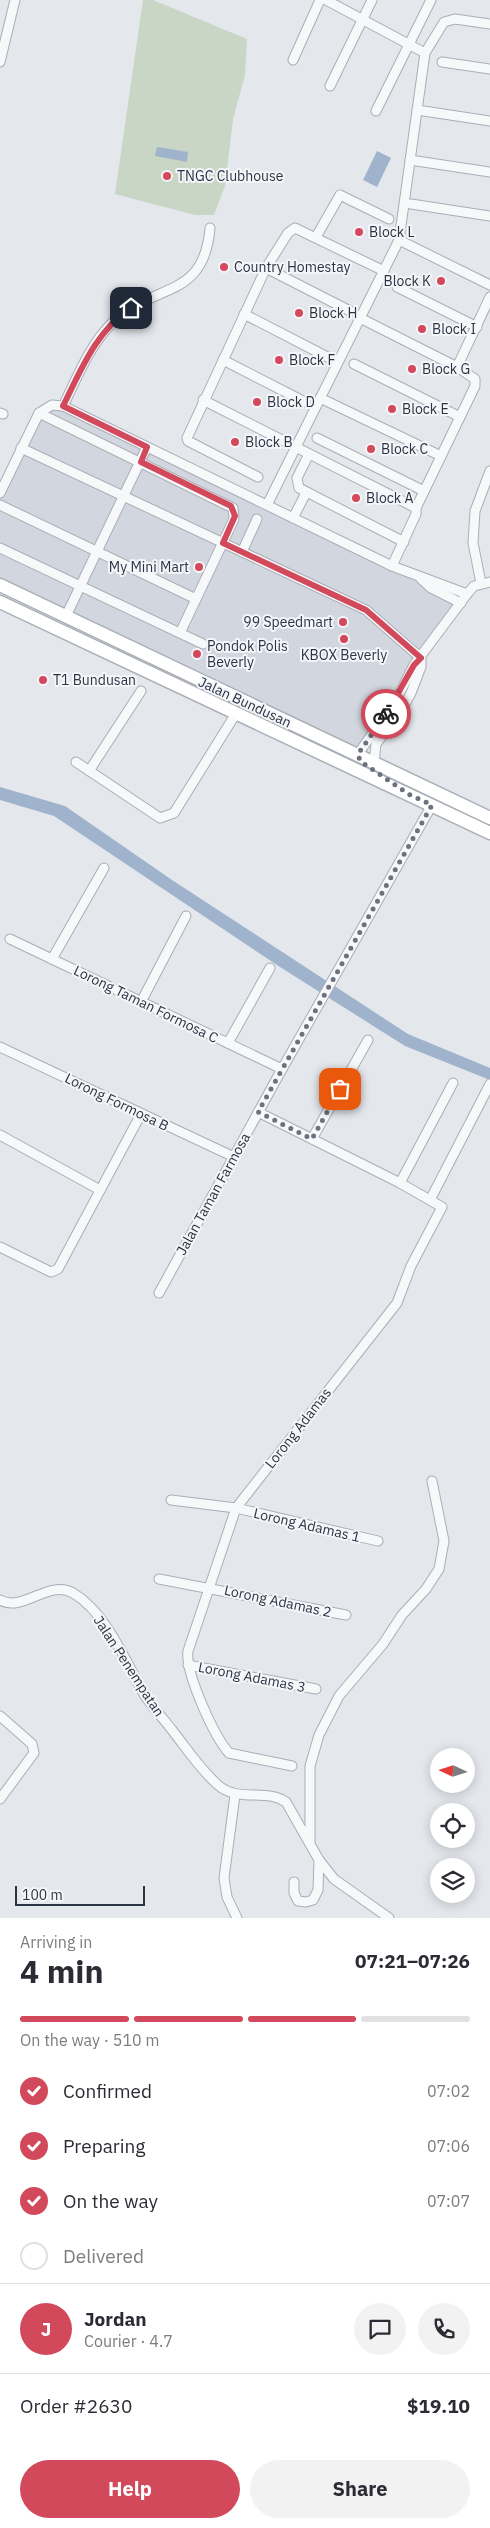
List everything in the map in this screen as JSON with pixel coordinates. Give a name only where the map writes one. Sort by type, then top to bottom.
[{"type":"main road","name":"Jalan Bundusan","points":[[0,585],[490,818]]},
{"type":"main road","name":"Jalan Bundusan","points":[[0,602],[235,715],[490,833]]},
{"type":"main road","points":[[358,754],[364,765],[410,795]]},
{"type":"street","points":[[0,62],[15,0]]},
{"type":"street","points":[[293,60],[320,0]]},
{"type":"street","points":[[326,0],[425,53]]},
{"type":"street","points":[[330,86],[372,0]]},
{"type":"street","points":[[376,110],[430,0]]},
{"type":"street","points":[[267,505],[399,240],[425,53],[444,22],[455,19],[490,24]]},
{"type":"street","points":[[442,62],[490,70]]},
{"type":"street","points":[[417,110],[490,121]]},
{"type":"street","points":[[410,160],[490,172]]},
{"type":"street","points":[[316,237],[340,195],[389,219]]},
{"type":"street","points":[[411,204],[490,216]]},
{"type":"street","points":[[63,406],[92,348],[111,324],[139,302],[185,282],[196,272],[206,251],[210,228]]},
{"type":"street","points":[[258,477],[188,441],[188,434],[266,268],[288,233],[295,228],[384,271]]},
{"type":"street","points":[[399,240],[490,285]]},
{"type":"street","points":[[266,268],[350,311]]},
{"type":"street","points":[[397,287],[477,327]]},
{"type":"street","points":[[457,367],[490,297]]},
{"type":"street","points":[[244,314],[337,362]]},
{"type":"street","points":[[360,318],[457,367],[473,376],[476,382],[416,508],[416,514],[392,566]]},
{"type":"street","points":[[223,360],[306,402]]},
{"type":"street","points":[[354,364],[460,417]]},
{"type":"street","points":[[320,398],[441,456]]},
{"type":"street","points":[[203,400],[416,508]]},
{"type":"street","points":[[0,493],[39,413],[52,405],[63,406],[421,579],[431,588],[461,603]]},
{"type":"street","points":[[39,413],[233,508],[234,520],[180,633]]},
{"type":"street","points":[[317,438],[424,491]]},
{"type":"street","points":[[66,616],[147,447]]},
{"type":"street","points":[[21,448],[366,610],[421,658],[421,667],[411,694],[401,711],[376,744],[374,763]]},
{"type":"street","points":[[309,454],[297,478],[299,488],[306,494],[404,542]]},
{"type":"street","points":[[358,754],[394,702],[414,665],[467,594],[474,586],[485,582],[473,543],[476,511],[489,476]]},
{"type":"street","points":[[293,518],[306,494]]},
{"type":"street","points":[[0,505],[196,598]]},
{"type":"street","points":[[242,552],[257,519]]},
{"type":"street","points":[[0,548],[203,644]]},
{"type":"street","points":[[421,579],[435,580],[467,594]]},
{"type":"street","points":[[89,771],[141,691]]},
{"type":"street","points":[[76,762],[160,818],[174,813],[235,715]]},
{"type":"street","name":"Jalan Taman Farmosa","points":[[159,1292],[321,999],[432,805]]},
{"type":"street","points":[[52,959],[104,868]]},
{"type":"street","points":[[141,1002],[186,916]]},
{"type":"street","name":"Lorong Taman Formosa C","points":[[10,939],[282,1069]]},
{"type":"street","points":[[228,1043],[270,968]]},
{"type":"street","points":[[312,1139],[368,1040]]},
{"type":"street","name":"Lorong Formosa B","points":[[0,1047],[234,1157]]},
{"type":"street","points":[[400,1183],[453,1083]]},
{"type":"street","points":[[258,1112],[430,1200],[490,1084]]},
{"type":"street","points":[[0,1246],[51,1272],[58,1270],[140,1114]]},
{"type":"street","points":[[0,1135],[100,1190]]},
{"type":"street","name":"Lorong Adamas","points":[[188,1665],[188,1651],[236,1508],[397,1303],[412,1266],[442,1207],[430,1200]]},
{"type":"street","points":[[310,1844],[310,1766],[319,1735],[339,1696],[383,1644],[402,1615],[426,1589],[439,1569],[444,1541],[432,1482]]},
{"type":"street","name":"Lorong Adamas 1","points":[[170,1500],[236,1508],[378,1541]]},
{"type":"street","name":"Lorong Adamas 2","points":[[159,1579],[211,1587],[346,1615]]},
{"type":"street","name":"Jalan Penempatan","points":[[0,1600],[17,1602],[51,1590],[62,1589],[72,1592],[82,1600],[108,1629],[146,1696],[197,1764],[220,1787],[235,1795]]},
{"type":"street","points":[[188,1665],[192,1681],[218,1735],[229,1753],[292,1766]]},
{"type":"street","name":"Lorong Adamas 3","points":[[188,1665],[316,1689]]},
{"type":"street","points":[[0,1716],[32,1744],[34,1753],[0,1799]]},
{"type":"street","points":[[237,1918],[227,1897],[224,1878],[235,1795],[278,1796],[286,1802],[319,1860],[334,1879],[389,1918]]},
{"type":"street","points":[[294,1882],[294,1894],[298,1901],[306,1902],[313,1900],[318,1890],[319,1860]]},
{"type":"shaded area","points":[[52,405],[460,597],[358,754],[0,585],[0,493],[36,417]]},
{"type":"green space","points":[[143,0],[153,0],[247,39],[245,75],[233,119],[225,186],[214,215],[195,215],[115,194]]},
{"type":"water","points":[[157,147],[188,152],[187,162],[155,156]]},
{"type":"water","points":[[377,151],[391,158],[377,187],[363,180]]},
{"type":"water","points":[[0,787],[65,806],[172,880],[408,1034],[490,1068],[490,1080],[405,1046],[280,967],[54,816],[0,800]]},
{"type":"way so far","points":[[340,1089],[312,1139],[258,1112],[432,805],[410,795],[360,761],[358,754],[386,714]]},
{"type":"place","name":"TNGC Clubhouse","points":[[167,176]]},
{"type":"place","name":"Block L","points":[[359,232]]},
{"type":"place","name":"Country Homestay","points":[[224,267]]},
{"type":"place","name":"Block K","points":[[441,281]]},
{"type":"place","name":"Block H","points":[[299,313]]},
{"type":"place","name":"Block I","points":[[422,329]]},
{"type":"place","name":"Block F","points":[[279,360]]},
{"type":"place","name":"Block G","points":[[412,369]]},
{"type":"place","name":"Block D","points":[[257,402]]},
{"type":"place","name":"Block E","points":[[392,409]]},
{"type":"place","name":"Block B","points":[[235,442]]},
{"type":"place","name":"Block C","points":[[371,449]]},
{"type":"place","name":"Block A","points":[[356,498]]},
{"type":"place","name":"My Mini Mart","points":[[199,567]]},
{"type":"place","name":"99 Speedmart","points":[[343,622]]},
{"type":"place","name":"KBOX Beverly","points":[[344,639]]},
{"type":"place","name":"Pondok Polis Beverly","points":[[197,654]]},
{"type":"place","name":"T1 Bundusan","points":[[43,680]]},
{"type":"route","points":[[131,308],[122,314],[100,336],[63,406],[147,447],[141,462],[231,506],[235,516],[223,543],[366,610],[380,620],[421,658],[414,665],[386,714]]}]
